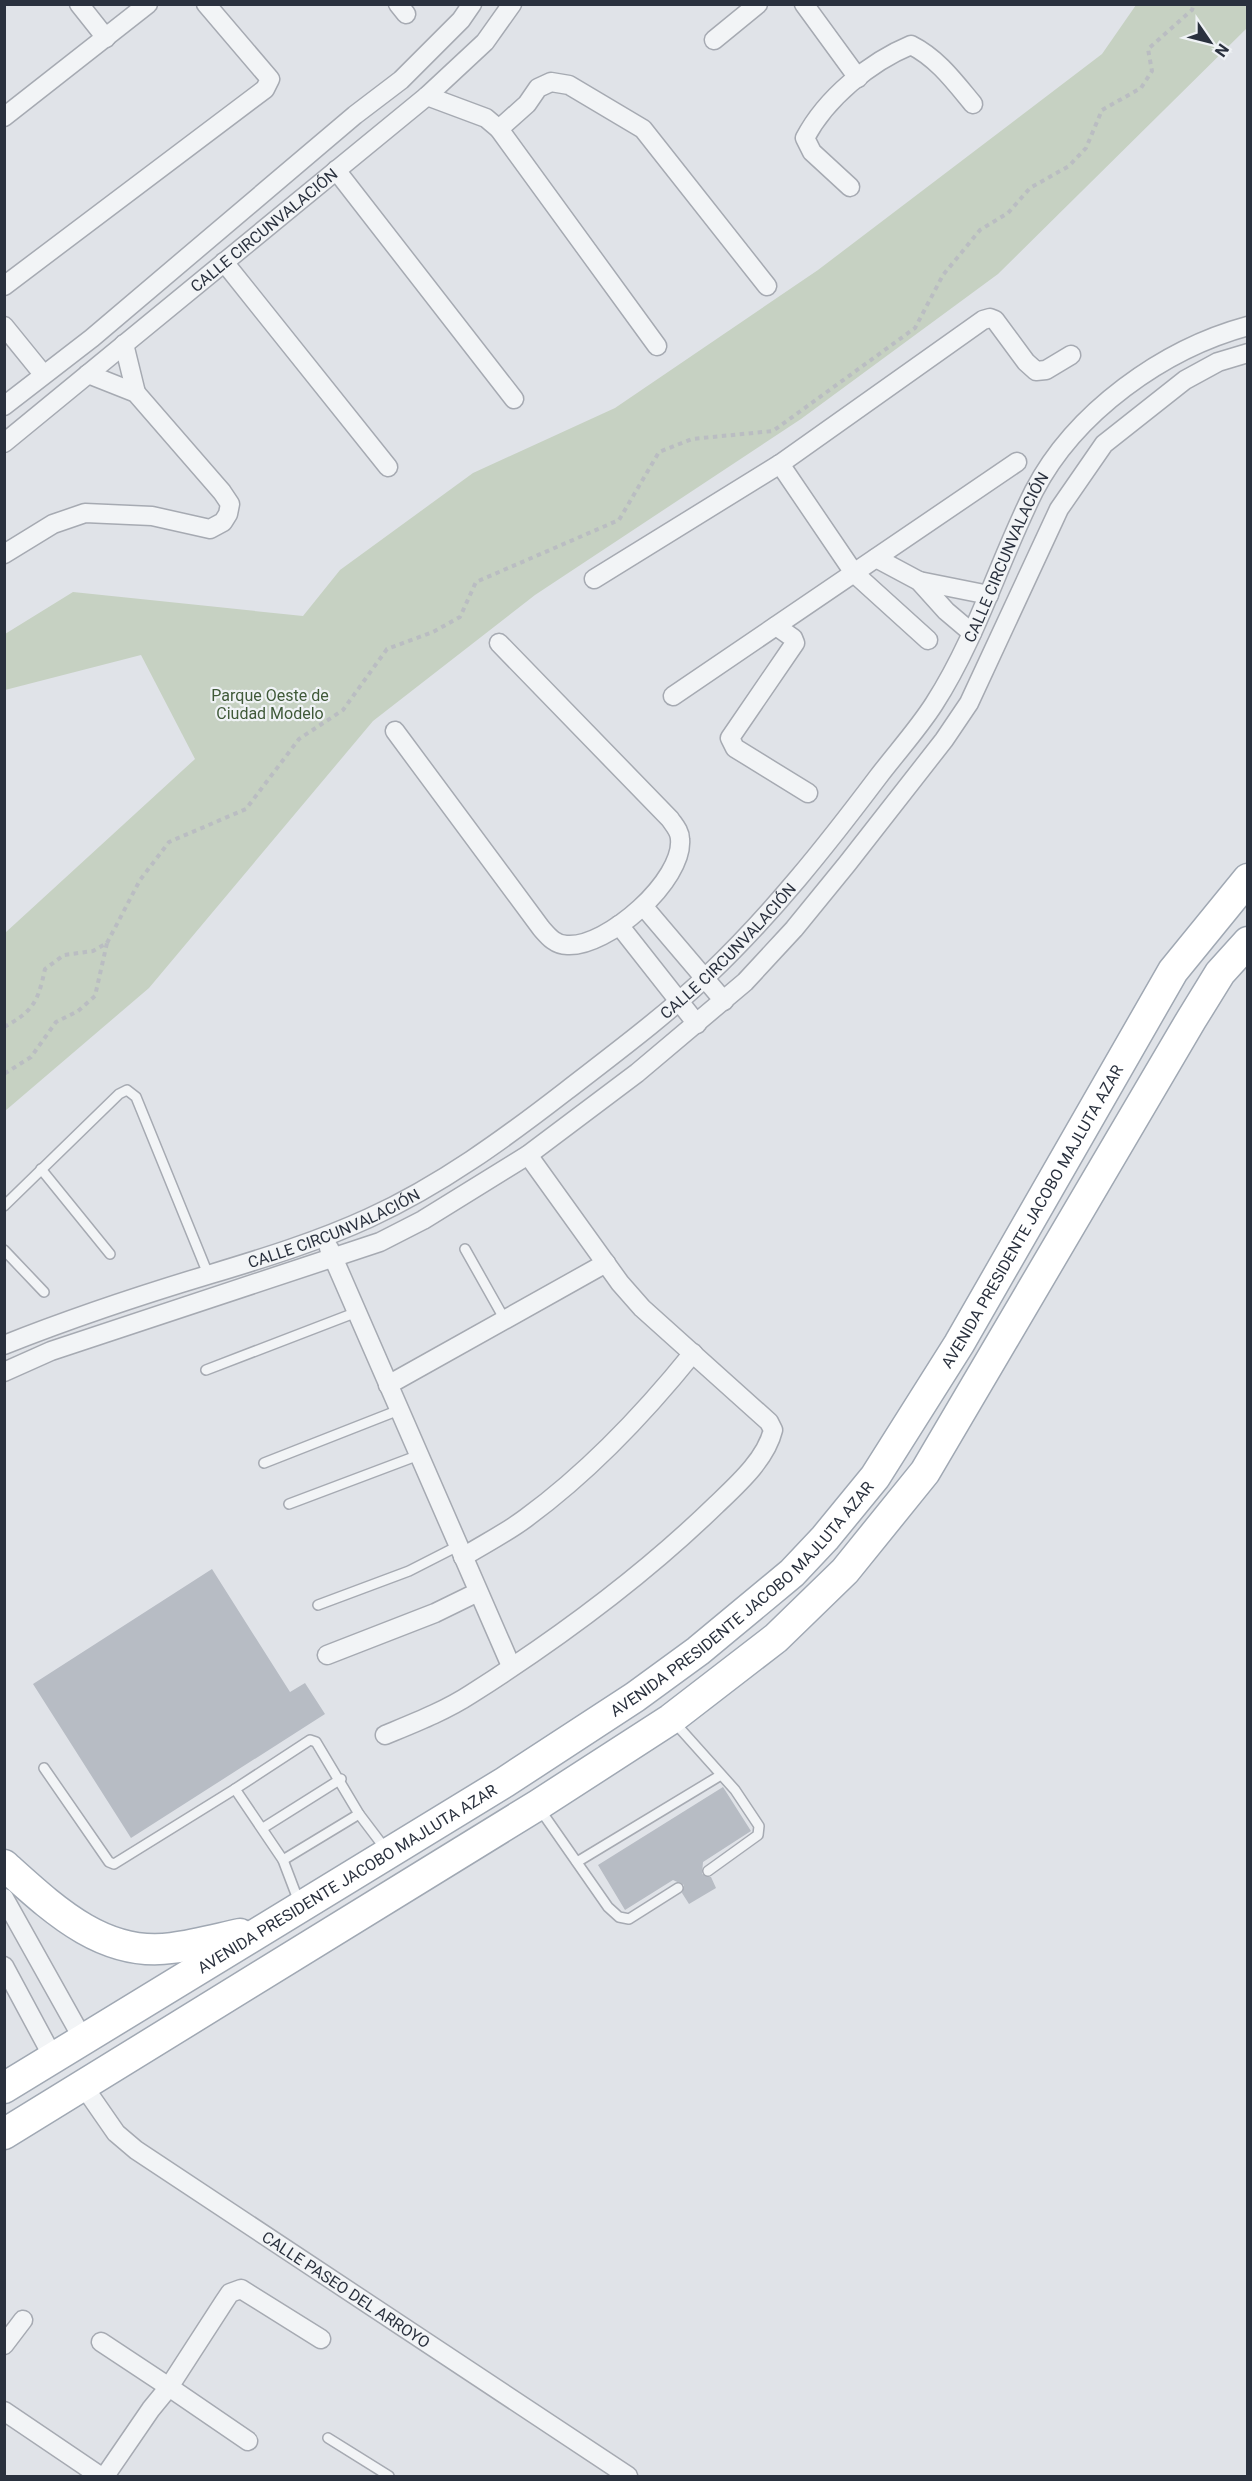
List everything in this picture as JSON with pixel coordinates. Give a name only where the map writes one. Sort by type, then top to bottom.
[{"type":"main road","name":"AVENIDA PRESIDENTE JACOBO MAJLUTA AZAR","points":[[4,2088],[505,1782],[650,1686],[757,1603],[825,1538],[874,1477],[959,1344],[1173,971],[1248,879]]},
{"type":"main road","points":[[4,2134],[538,1805],[671,1719],[776,1638],[845,1571],[925,1472],[1191,1020],[1220,973],[1248,942]]},
{"type":"main road","points":[[4,1865],[82,1929],[111,1943],[143,1949],[170,1948],[260,1930]]},
{"type":"street","points":[[79,4],[106,38]]},
{"type":"street","points":[[4,117],[148,4]]},
{"type":"street","points":[[4,286],[265,89],[270,79],[206,4]]},
{"type":"street","name":"CALLE CIRCUNVALACIÓN","points":[[4,406],[92,338],[355,115],[401,80],[461,20],[472,4]]},
{"type":"street","name":"CALLE CIRCUNVALACIÓN","points":[[4,443],[427,96],[485,42],[512,4]]},
{"type":"street","points":[[714,40],[758,4]]},
{"type":"street","points":[[804,4],[858,78]]},
{"type":"street","points":[[849,187],[812,152],[805,138],[813,122],[858,78],[887,55],[911,45],[926,52],[973,104]]},
{"type":"street","points":[[499,129],[527,104],[538,88],[551,82],[569,85],[643,129],[767,286]]},
{"type":"street","points":[[427,96],[486,118],[499,129],[657,346]]},
{"type":"street","points":[[336,170],[514,399]]},
{"type":"street","points":[[224,262],[388,467]]},
{"type":"street","points":[[594,579],[780,464],[982,320],[990,318],[995,320],[1036,371],[1047,370],[1071,355]]},
{"type":"street","points":[[4,326],[43,374]]},
{"type":"street","name":"CALLE CIRCUNVALACIÓN","points":[[4,1345],[376,1215],[482,1155],[617,1053],[705,978],[767,914],[825,848],[920,725],[958,664],[1036,487],[1060,452],[1081,427],[1134,381],[1174,353],[1216,335],[1248,326]]},
{"type":"street","points":[[92,338],[107,358]]},
{"type":"street","points":[[4,554],[53,524],[85,513],[152,516],[210,529],[223,522],[228,514],[230,504],[222,492],[136,393],[124,344]]},
{"type":"street","name":"CALLE CIRCUNVALACIÓN","points":[[4,1372],[51,1351],[380,1242],[528,1155],[697,1024],[724,1001],[794,928],[969,703],[1059,509],[1104,444],[1185,380],[1218,362],[1248,353]]},
{"type":"street","points":[[88,374],[136,393]]},
{"type":"street","points":[[673,696],[1017,462]]},
{"type":"street","points":[[780,464],[854,573],[928,640]]},
{"type":"street","points":[[876,558],[919,581],[946,611],[972,633]]},
{"type":"street","points":[[919,581],[936,582],[989,595]]},
{"type":"street","points":[[776,626],[793,638],[795,643],[730,738],[735,748],[808,793]]},
{"type":"street","points":[[395,731],[541,928],[554,941],[564,945],[578,945],[619,926],[644,907],[672,869],[678,854],[680,834],[670,819],[499,644]]},
{"type":"street","points":[[644,907],[724,1001]]},
{"type":"street","points":[[619,926],[697,1024]]},
{"type":"street","points":[[385,1735],[471,1695],[618,1593],[673,1547],[732,1490],[771,1441],[773,1430],[769,1422],[642,1308],[606,1263],[528,1155]]},
{"type":"street","points":[[324,1235],[511,1666]]},
{"type":"street","points":[[388,1385],[606,1263]]},
{"type":"street","points":[[461,1551],[525,1519],[586,1469],[645,1412],[693,1353]]},
{"type":"street","points":[[327,1655],[435,1613],[478,1592]]},
{"type":"street","points":[[4,1898],[84,2041]]},
{"type":"street","points":[[4,1966],[54,2059]]},
{"type":"street","name":"CALLE PASEO DEL ARROYO","points":[[82,2084],[116,2133],[136,2150],[628,2476]]},
{"type":"street","points":[[105,2476],[151,2409],[169,2388],[231,2293],[241,2289],[321,2339]]},
{"type":"street","points":[[4,2345],[23,2320]]},
{"type":"street","points":[[101,2342],[248,2441]]},
{"type":"street","points":[[4,2411],[100,2476]]},
{"type":"lane","points":[[4,1206],[119,1094],[127,1090],[136,1096],[208,1275]]},
{"type":"lane","points":[[41,1169],[110,1254]]},
{"type":"lane","points":[[465,1249],[505,1320]]},
{"type":"lane","points":[[4,1250],[44,1292]]},
{"type":"lane","points":[[206,1370],[357,1312]]},
{"type":"lane","points":[[264,1463],[399,1410]]},
{"type":"lane","points":[[289,1504],[419,1455]]},
{"type":"lane","points":[[318,1605],[461,1551]]},
{"type":"lane","points":[[671,1719],[735,1790],[759,1826],[758,1835],[708,1871]]},
{"type":"lane","points":[[44,1768],[109,1862],[114,1864],[310,1740],[316,1742],[341,1779],[359,1814],[388,1853]]},
{"type":"lane","points":[[577,1862],[721,1775]]},
{"type":"lane","points":[[263,1828],[341,1779]]},
{"type":"lane","points":[[235,1789],[283,1860],[301,1906]]},
{"type":"lane","points":[[538,1805],[608,1907],[619,1917],[629,1919],[678,1888]]},
{"type":"lane","points":[[283,1860],[359,1814]]},
{"type":"lane","points":[[328,2438],[389,2476]]},
{"type":"path","points":[[4,1074],[31,1057],[56,1022],[78,1011],[94,996],[107,943],[140,880],[169,842],[246,809],[299,739],[343,710],[387,649],[433,632],[460,617],[476,582],[619,520],[659,452],[692,439],[772,431],[915,328],[943,275],[980,231],[1008,213],[1030,188],[1069,166],[1086,148],[1102,110],[1141,88],[1152,71],[1148,49],[1192,10],[1194,4]]},
{"type":"path","points":[[4,1027],[25,1016],[39,997],[45,969],[64,955],[93,951],[107,943]]},
{"type":"green space","name":"Parque Oeste de Ciudad Modelo","points":[[1136,5],[1247,5],[1247,28],[998,274],[801,419],[535,595],[373,721],[149,988],[5,1111],[5,933],[195,759],[141,655],[5,690],[5,634],[73,592],[303,616],[340,570],[473,473],[615,408],[818,270],[1102,54]]},
{"type":"building","points":[[212,1569],[290,1692],[305,1683],[325,1714],[131,1838],[33,1684]]},
{"type":"building","points":[[723,1787],[751,1831],[703,1862],[702,1874],[711,1877],[716,1888],[689,1904],[682,1893],[684,1885],[673,1880],[625,1910],[598,1865]]}]
